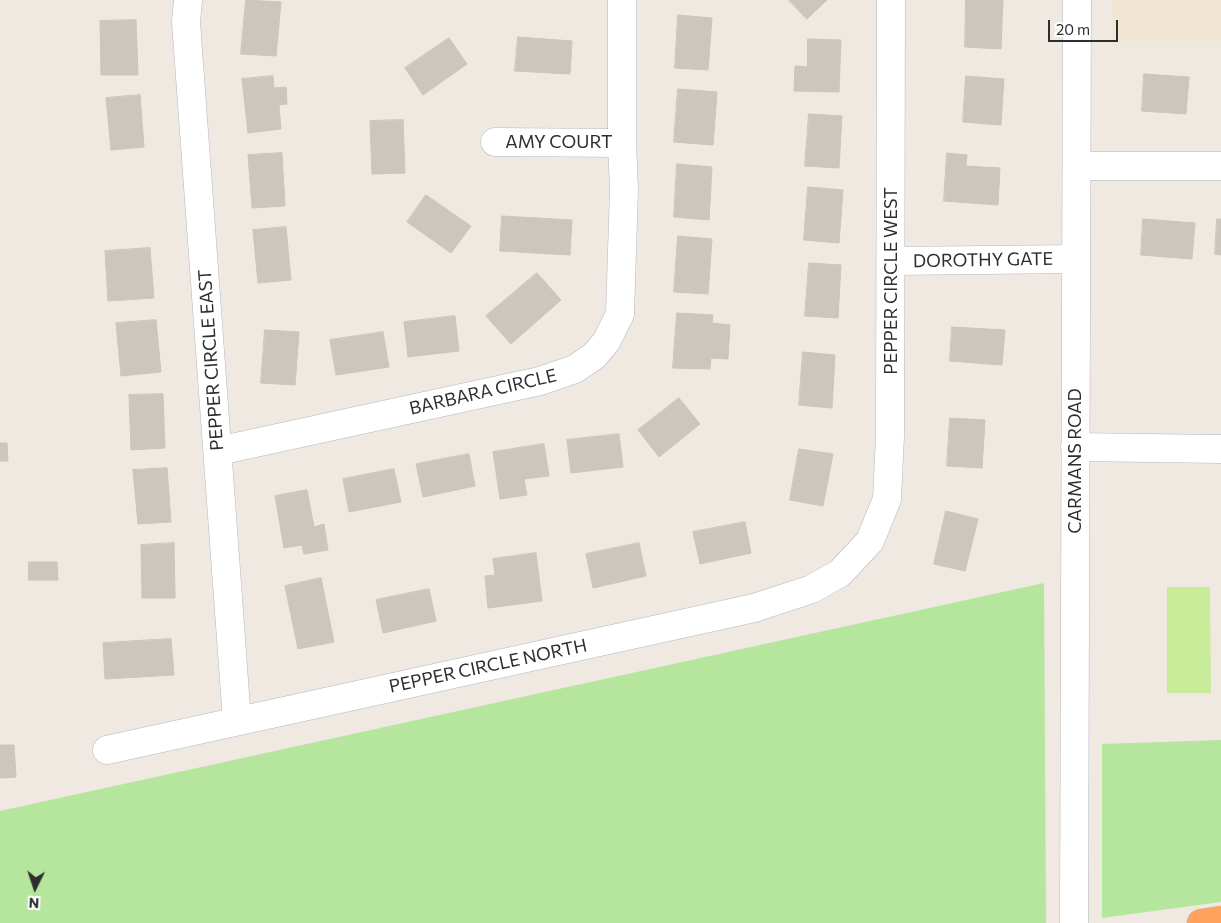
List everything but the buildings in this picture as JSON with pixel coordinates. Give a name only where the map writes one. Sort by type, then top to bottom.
[{"type":"highway","points":[[1201,923],[1221,920]]},
{"type":"street","name":"PEPPER CIRCLE EAST","points":[[188,0],[186,22],[236,721]]},
{"type":"street","name":"BARBARA CIRCLE","points":[[218,451],[540,381],[575,369],[594,356],[606,342],[620,314],[624,189],[622,143],[622,0]]},
{"type":"street","name":"PEPPER CIRCLE WEST","points":[[858,554],[870,541],[887,499],[890,436],[891,0]]},
{"type":"street","name":"CARMANS ROAD","points":[[1074,923],[1077,0]]},
{"type":"street","name":"AMY COURT","points":[[495,142],[622,143]]},
{"type":"street","points":[[1077,166],[1221,166]]},
{"type":"street","name":"DOROTHY GATE","points":[[891,261],[1075,259]]},
{"type":"street","points":[[1075,447],[1221,450]]},
{"type":"street","name":"PEPPER CIRCLE NORTH","points":[[107,750],[754,608],[812,589],[840,573],[858,554]]},
{"type":"shaded area","points":[[1112,0],[1221,0],[1221,41],[1113,41]]},
{"type":"green space","points":[[1044,583],[1046,923],[0,923],[0,811]]},
{"type":"green space","points":[[1167,587],[1210,587],[1211,693],[1167,693]]},
{"type":"green space","points":[[1221,740],[1221,902],[1102,918],[1102,744]]}]
